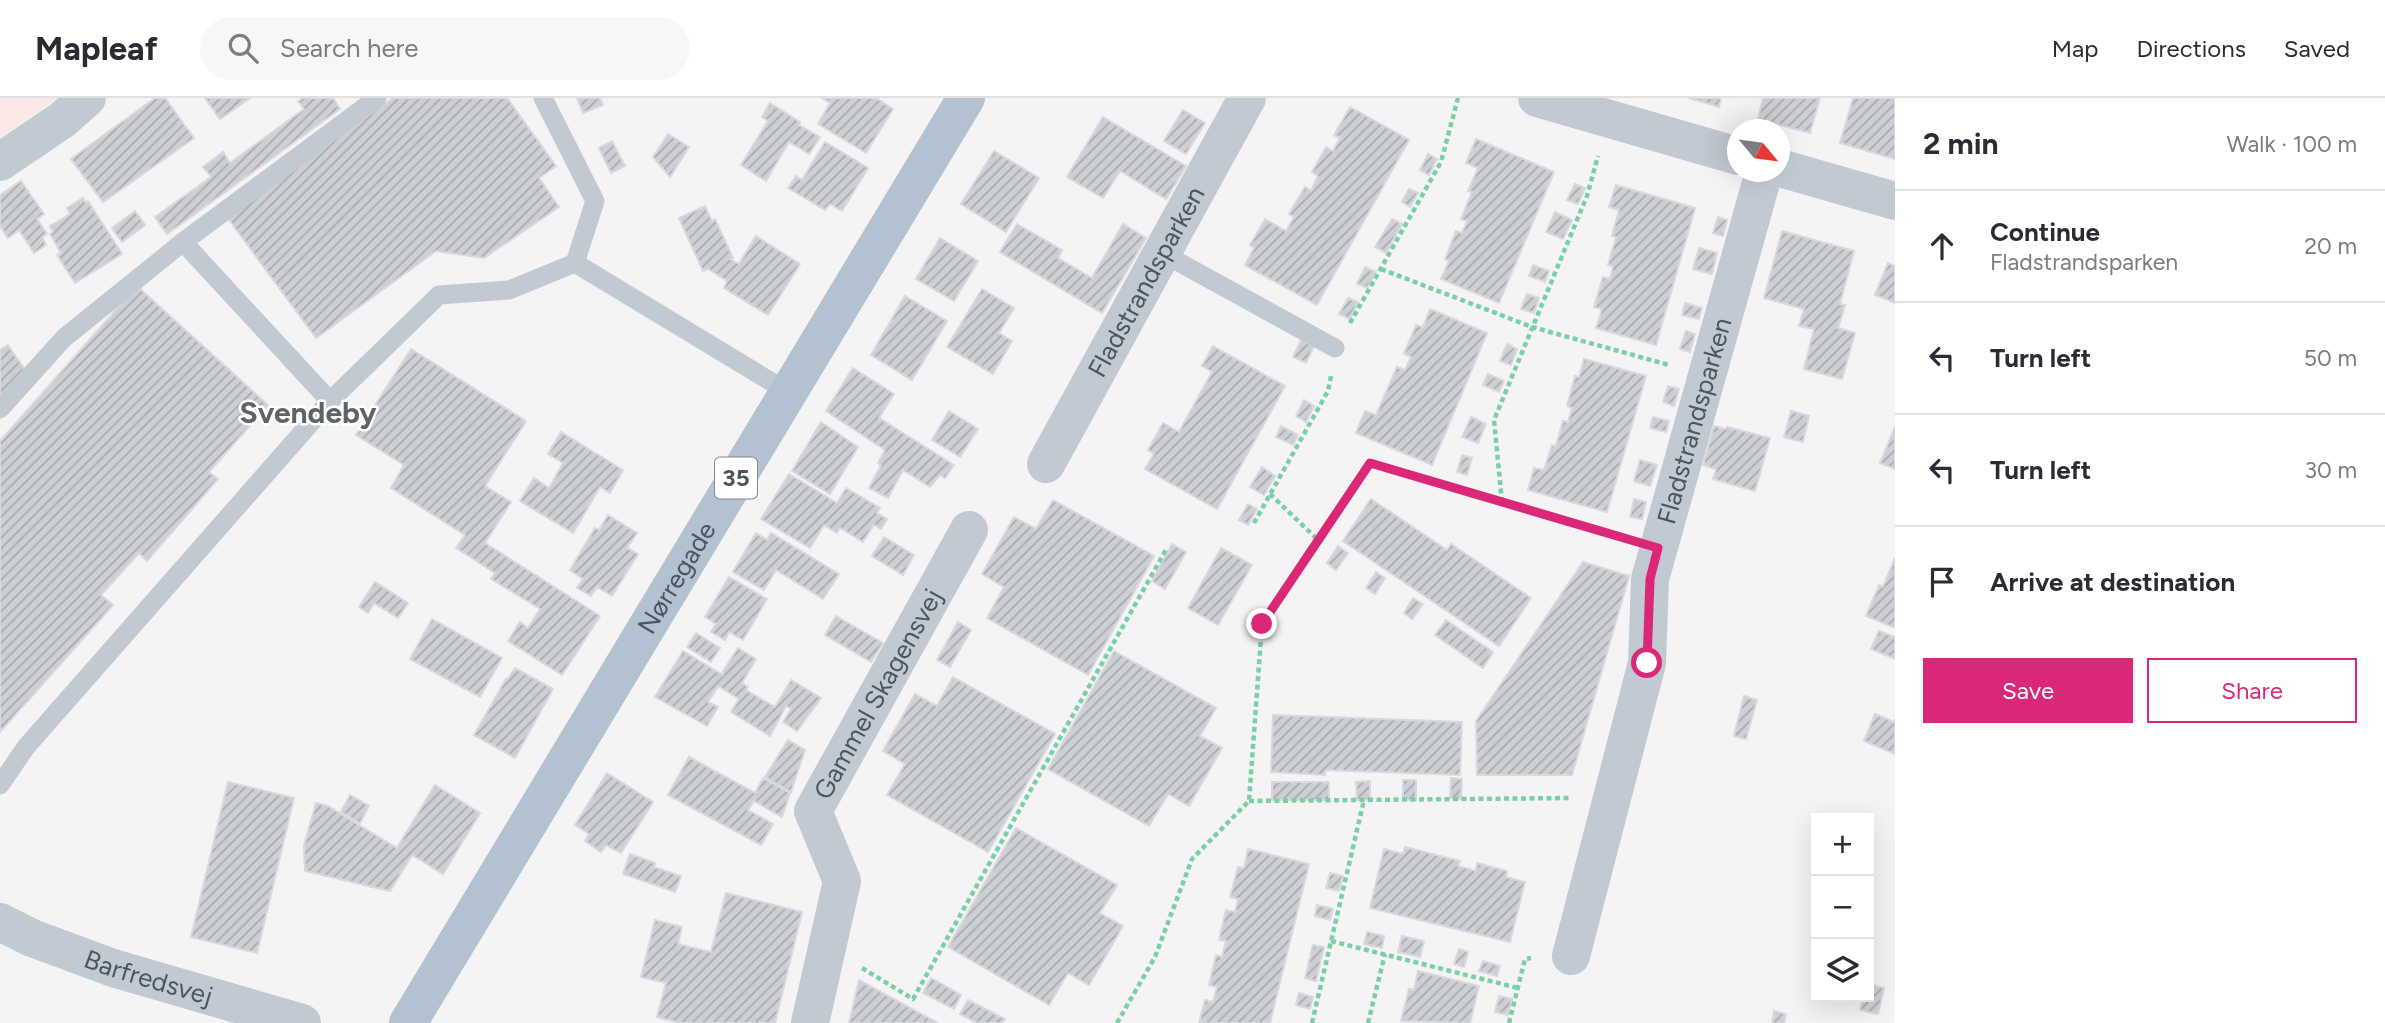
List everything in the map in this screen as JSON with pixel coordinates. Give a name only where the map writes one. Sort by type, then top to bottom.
[{"type":"main road","name":"Nørregade","points":[[408,1023],[966,98]]},
{"type":"street","points":[[0,162],[62,120],[87,98]]},
{"type":"street","name":"Fladstrandsparken","points":[[1046,464],[1247,98]]},
{"type":"street","points":[[1536,98],[1727,153]]},
{"type":"street","points":[[1790,171],[1895,201]]},
{"type":"street","name":"Fladstrandsparken","points":[[1571,956],[1647,663],[1650,579],[1761,182]]},
{"type":"street","name":"Gammel Skagensvej","points":[[810,1023],[842,881],[813,811],[970,530]]},
{"type":"street","name":"Barfredsvej","points":[[0,922],[32,938],[113,968],[302,1023]]},
{"type":"lane","points":[[0,409],[64,338],[183,242],[377,98]]},
{"type":"lane","points":[[0,785],[26,747],[330,401],[439,295],[509,290],[575,262],[595,201],[542,98]]},
{"type":"lane","points":[[183,242],[330,401]]},
{"type":"lane","points":[[1162,253],[1335,348]]},
{"type":"lane","points":[[575,262],[788,392]]},
{"type":"path","points":[[1254,523],[1328,391],[1335,348],[1441,162],[1458,98]]},
{"type":"path","points":[[1502,502],[1494,420],[1587,197],[1608,118]]},
{"type":"path","points":[[1381,270],[1532,327],[1707,376]]},
{"type":"path","points":[[1117,1023],[1155,957],[1192,859],[1249,801],[1262,624],[1370,463],[1658,548]]},
{"type":"path","points":[[1270,494],[1318,540]]},
{"type":"path","points":[[827,954],[861,968],[914,999],[1167,548]]},
{"type":"path","points":[[1249,801],[1612,798]]},
{"type":"path","points":[[1312,1023],[1364,800]]},
{"type":"path","points":[[1331,941],[1518,988]]},
{"type":"path","points":[[1368,1023],[1385,954]]},
{"type":"path","points":[[1509,1023],[1525,959],[1571,956]]},
{"type":"shaded area","points":[[0,98],[58,98],[0,138]]},
{"type":"building","points":[[155,98],[165,98],[194,138],[103,202],[71,159]]},
{"type":"building","points":[[205,98],[250,98],[220,119]]},
{"type":"building","points":[[303,98],[333,98],[340,109],[167,234],[155,217],[211,177],[203,167],[223,152],[230,163],[304,109],[298,101]]},
{"type":"building","points":[[393,98],[507,98],[556,166],[539,178],[559,207],[484,258],[436,251],[316,338],[227,217]]},
{"type":"building","points":[[577,98],[600,98],[603,105],[583,113]]},
{"type":"building","points":[[822,98],[876,98],[893,109],[866,153],[818,124],[830,103]]},
{"type":"building","points":[[1689,98],[1721,98],[1719,107]]},
{"type":"building","points":[[1763,98],[1820,98],[1810,133],[1790,128],[1790,119],[1758,119]]},
{"type":"building","points":[[1853,98],[1895,98],[1895,159],[1840,143]]},
{"type":"building","points":[[770,103],[820,137],[809,154],[789,142],[766,181],[741,165],[768,121],[762,117]]},
{"type":"building","points":[[1350,107],[1409,140],[1317,305],[1245,265],[1254,248],[1250,245],[1265,219],[1286,231],[1294,217],[1289,214],[1305,187],[1311,191],[1318,176],[1312,172],[1326,147],[1333,151],[1340,138],[1334,135]]},
{"type":"building","points":[[1183,110],[1205,123],[1186,154],[1164,141]]},
{"type":"building","points":[[1103,117],[1186,166],[1166,199],[1120,171],[1103,198],[1067,177]]},
{"type":"building","points":[[668,134],[689,147],[670,177],[653,157]]},
{"type":"building","points":[[1476,139],[1554,172],[1499,303],[1441,279],[1449,261],[1445,259],[1456,231],[1462,233],[1467,221],[1461,219],[1472,192],[1468,191],[1478,168],[1466,163]]},
{"type":"building","points":[[612,141],[625,166],[611,173],[599,148]]},
{"type":"building","points":[[825,142],[868,168],[842,211],[830,204],[825,210],[788,188],[796,176],[802,180]]},
{"type":"building","points":[[994,151],[1039,178],[1006,232],[961,204]]},
{"type":"building","points":[[1428,154],[1437,159],[1429,175],[1420,170]]},
{"type":"building","points":[[21,181],[44,214],[37,219],[47,234],[42,237],[46,245],[34,253],[19,230],[8,238],[0,226],[0,195]]},
{"type":"building","points":[[1575,184],[1585,188],[1578,204],[1567,200]]},
{"type":"building","points":[[1616,185],[1695,208],[1656,345],[1596,328],[1602,309],[1594,307],[1603,277],[1610,279],[1613,266],[1608,265],[1616,237],[1612,236],[1619,210],[1609,207]]},
{"type":"building","points":[[1409,189],[1418,193],[1410,207],[1402,202]]},
{"type":"building","points":[[83,198],[86,203],[88,201],[122,254],[75,283],[57,255],[61,253],[50,234],[53,232],[50,226],[70,214],[67,208]]},
{"type":"building","points":[[705,206],[712,221],[715,219],[733,258],[730,259],[739,264],[756,236],[800,264],[768,315],[724,288],[727,281],[708,269],[703,271],[679,218]]},
{"type":"building","points":[[135,211],[145,225],[122,242],[112,228]]},
{"type":"building","points":[[1555,212],[1572,220],[1563,239],[1546,232]]},
{"type":"building","points":[[1718,217],[1727,220],[1723,236],[1713,233]]},
{"type":"building","points":[[1392,219],[1402,224],[1386,253],[1375,247]]},
{"type":"building","points":[[1017,224],[1062,250],[1058,258],[1092,278],[1123,224],[1146,238],[1102,313],[1000,252]]},
{"type":"building","points":[[1782,231],[1854,251],[1840,304],[1845,305],[1838,328],[1855,333],[1842,379],[1804,369],[1814,329],[1799,326],[1804,309],[1764,298]]},
{"type":"building","points":[[940,238],[978,261],[954,301],[916,279]]},
{"type":"building","points":[[1699,248],[1717,253],[1712,274],[1693,269]]},
{"type":"building","points":[[1888,263],[1895,266],[1895,303],[1875,295]]},
{"type":"building","points":[[1533,265],[1549,271],[1545,282],[1529,276]]},
{"type":"building","points":[[1365,267],[1376,272],[1367,288],[1357,284]]},
{"type":"building","points":[[137,286],[268,405],[209,472],[218,479],[147,561],[139,553],[101,595],[113,605],[0,732],[0,441]]},
{"type":"building","points":[[982,289],[1014,308],[999,333],[1012,341],[993,374],[947,347]]},
{"type":"building","points":[[1527,294],[1539,298],[1534,313],[1521,309]]},
{"type":"building","points":[[905,296],[947,321],[912,380],[871,355]]},
{"type":"building","points":[[1348,298],[1358,302],[1350,319],[1339,314]]},
{"type":"building","points":[[1685,303],[1702,308],[1699,319],[1682,315]]},
{"type":"building","points":[[1430,309],[1487,333],[1432,465],[1356,433],[1365,411],[1376,415],[1397,367],[1405,370],[1411,357],[1404,354],[1416,325],[1423,327]]},
{"type":"building","points":[[1686,331],[1695,334],[1690,352],[1680,349]]},
{"type":"building","points":[[1301,340],[1314,346],[1306,363],[1293,357]]},
{"type":"building","points":[[1507,344],[1517,349],[1511,365],[1500,361]]},
{"type":"building","points":[[8,345],[25,370],[0,397],[0,350]]},
{"type":"building","points":[[1213,346],[1285,386],[1217,509],[1145,469],[1154,454],[1148,450],[1163,423],[1179,432],[1212,372],[1202,366]]},
{"type":"building","points":[[411,349],[526,421],[485,486],[511,502],[485,543],[600,616],[562,675],[508,641],[520,622],[528,628],[540,609],[491,579],[495,573],[456,548],[465,535],[391,488],[404,465],[356,435]]},
{"type":"building","points":[[1584,359],[1646,376],[1607,512],[1528,490],[1534,468],[1544,470],[1552,445],[1556,446],[1563,421],[1568,422],[1572,408],[1567,406],[1575,376],[1579,377]]},
{"type":"building","points":[[853,368],[894,394],[879,418],[954,465],[945,478],[940,475],[930,487],[903,470],[888,498],[869,488],[881,465],[878,463],[885,450],[826,411]]},
{"type":"building","points":[[1488,374],[1504,381],[1499,392],[1483,385]]},
{"type":"building","points":[[1668,386],[1679,389],[1674,406],[1663,402]]},
{"type":"building","points":[[1304,400],[1314,406],[1306,422],[1296,416]]},
{"type":"building","points":[[949,411],[978,429],[960,457],[932,440]]},
{"type":"building","points":[[1791,411],[1809,416],[1803,442],[1784,437]]},
{"type":"building","points":[[1471,417],[1486,424],[1478,443],[1462,437]]},
{"type":"building","points":[[1653,417],[1669,421],[1666,432],[1650,428]]},
{"type":"building","points":[[821,422],[858,447],[830,494],[792,471]]},
{"type":"building","points":[[1281,426],[1298,435],[1293,445],[1276,437]]},
{"type":"building","points":[[1714,426],[1770,438],[1755,491],[1713,479],[1716,469],[1703,465]]},
{"type":"building","points":[[1895,427],[1895,469],[1880,463]]},
{"type":"building","points":[[561,432],[623,470],[610,493],[600,487],[573,533],[520,501],[534,478],[549,488],[563,463],[548,454]]},
{"type":"building","points":[[1462,455],[1472,458],[1467,475],[1457,472]]},
{"type":"building","points":[[1640,460],[1657,465],[1650,486],[1634,481]]},
{"type":"building","points":[[1262,467],[1275,476],[1264,495],[1250,487]]},
{"type":"building","points":[[789,474],[837,503],[846,488],[880,508],[877,513],[887,519],[881,529],[871,523],[873,526],[863,542],[840,528],[837,533],[824,525],[810,548],[761,519]]},
{"type":"building","points":[[1371,499],[1447,550],[1451,544],[1531,598],[1499,646],[1343,541]]},
{"type":"building","points":[[1634,499],[1646,502],[1642,519],[1630,517]]},
{"type":"building","points":[[1053,500],[1154,556],[1088,675],[987,618],[1004,587],[982,574],[1014,517],[1036,529]]},
{"type":"building","points":[[1248,504],[1257,509],[1248,525],[1239,520]]},
{"type":"building","points":[[608,515],[637,533],[627,548],[638,554],[612,596],[597,587],[591,596],[577,588],[583,579],[570,570],[595,528],[599,530]]},
{"type":"building","points":[[756,533],[767,540],[771,533],[839,574],[823,599],[776,570],[764,590],[733,572]]},
{"type":"building","points":[[884,537],[914,555],[903,575],[872,556]]},
{"type":"building","points":[[1172,544],[1186,552],[1165,589],[1152,581]]},
{"type":"building","points":[[1338,546],[1348,553],[1336,570],[1327,563]]},
{"type":"building","points":[[1221,548],[1252,565],[1218,625],[1188,608]]},
{"type":"building","points":[[1895,558],[1895,628],[1866,616],[1879,585],[1883,587]]},
{"type":"building","points":[[1583,562],[1629,576],[1572,775],[1477,775],[1476,721]]},
{"type":"building","points":[[1376,572],[1385,578],[1375,594],[1366,588]]},
{"type":"building","points":[[729,577],[767,599],[743,640],[729,632],[725,640],[711,632],[716,624],[705,617]]},
{"type":"building","points":[[375,582],[408,603],[398,618],[374,603],[368,613],[359,607]]},
{"type":"building","points":[[1413,598],[1423,604],[1412,619],[1404,613]]},
{"type":"building","points":[[836,616],[883,643],[871,662],[825,635]]},
{"type":"building","points":[[432,619],[502,658],[480,697],[410,659]]},
{"type":"building","points":[[1446,620],[1493,652],[1483,668],[1435,635]]},
{"type":"building","points":[[958,622],[971,630],[950,667],[937,660]]},
{"type":"building","points":[[1879,631],[1895,637],[1895,659],[1871,649]]},
{"type":"building","points":[[696,633],[720,648],[711,662],[687,647]]},
{"type":"building","points":[[738,648],[756,659],[742,683],[748,687],[746,690],[775,707],[791,680],[821,698],[797,731],[783,722],[791,709],[786,706],[770,736],[731,712],[739,699],[718,686],[708,702],[718,707],[707,726],[655,697],[683,651],[723,675]]},
{"type":"building","points":[[1114,651],[1216,708],[1200,736],[1222,748],[1189,806],[1168,794],[1149,826],[1048,769]]},
{"type":"building","points":[[515,668],[553,689],[515,758],[474,735]]},
{"type":"building","points":[[953,677],[1055,734],[988,852],[887,795],[905,764],[883,751],[915,694],[937,706]]},
{"type":"building","points":[[1744,696],[1757,700],[1746,739],[1734,736]]},
{"type":"building","points":[[1875,714],[1894,722],[1895,719],[1895,754],[1864,741]]},
{"type":"building","points":[[1273,715],[1462,722],[1460,775],[1325,770],[1325,775],[1271,772]]},
{"type":"building","points":[[788,740],[805,750],[791,792],[765,777]]},
{"type":"building","points":[[689,757],[755,793],[763,778],[790,793],[782,817],[754,801],[748,810],[773,824],[761,845],[668,795]]},
{"type":"building","points":[[607,773],[653,802],[621,853],[606,845],[601,852],[585,841],[589,834],[575,825]]},
{"type":"building","points":[[1451,778],[1462,779],[1461,799],[1450,798]]},
{"type":"building","points":[[1403,780],[1416,780],[1416,800],[1403,800]]},
{"type":"building","points":[[1370,781],[1370,800],[1357,800],[1356,782]]},
{"type":"building","points":[[228,782],[294,798],[257,953],[191,937]]},
{"type":"building","points":[[1272,782],[1329,782],[1329,800],[1272,800]]},
{"type":"building","points":[[435,785],[480,813],[443,874],[412,855],[390,891],[305,871],[304,845],[316,803],[328,806],[397,848]]},
{"type":"building","points":[[350,795],[369,806],[360,823],[341,812]]},
{"type":"building","points":[[1016,828],[1117,885],[1100,913],[1123,926],[1089,985],[1068,973],[1049,1005],[948,947]]},
{"type":"building","points":[[1405,847],[1460,861],[1458,866],[1476,871],[1477,863],[1507,871],[1506,877],[1525,882],[1510,942],[1370,908],[1384,849],[1403,854]]},
{"type":"building","points":[[1248,849],[1309,864],[1270,1023],[1199,1023],[1205,1000],[1213,1002],[1217,987],[1209,985],[1216,955],[1222,957],[1226,941],[1219,940],[1226,910],[1235,912],[1238,899],[1230,897],[1238,867],[1244,868]]},
{"type":"building","points":[[630,854],[655,863],[654,867],[681,876],[675,892],[623,874]]},
{"type":"building","points":[[1330,873],[1343,876],[1339,891],[1326,888]]},
{"type":"building","points":[[726,893],[802,912],[775,1023],[680,1023],[657,1017],[666,983],[641,977],[655,920],[682,927],[678,944],[711,952]]},
{"type":"building","points":[[1317,905],[1333,909],[1330,920],[1315,916]]},
{"type":"building","points":[[1367,932],[1384,936],[1382,948],[1364,944]]},
{"type":"building","points":[[1402,936],[1424,941],[1420,957],[1398,952]]},
{"type":"building","points":[[1313,945],[1324,947],[1316,981],[1305,978]]},
{"type":"building","points":[[1459,949],[1468,952],[1464,967],[1454,964]]},
{"type":"building","points":[[1483,961],[1500,966],[1497,976],[1479,971]]},
{"type":"building","points":[[1418,971],[1479,986],[1470,1023],[1401,1021],[1409,989],[1414,990]]},
{"type":"building","points":[[931,978],[961,995],[954,1009],[923,993]]},
{"type":"building","points":[[859,980],[938,1023],[849,1023]]},
{"type":"building","points":[[1874,985],[1884,988],[1878,1014],[1860,1010],[1862,1002],[1874,1002]]},
{"type":"building","points":[[1299,993],[1313,997],[1310,1009],[1296,1005]]},
{"type":"building","points":[[1499,996],[1512,999],[1508,1015],[1495,1012]]},
{"type":"building","points":[[968,1000],[1005,1019],[1002,1023],[977,1023],[960,1014]]},
{"type":"building","points":[[1774,1011],[1786,1014],[1784,1023],[1772,1023]]},
{"type":"district","name":"Svendeby","points":[[308,413]]},
{"type":"route","points":[[1262,624],[1370,463],[1658,548],[1650,579],[1647,663]]}]
